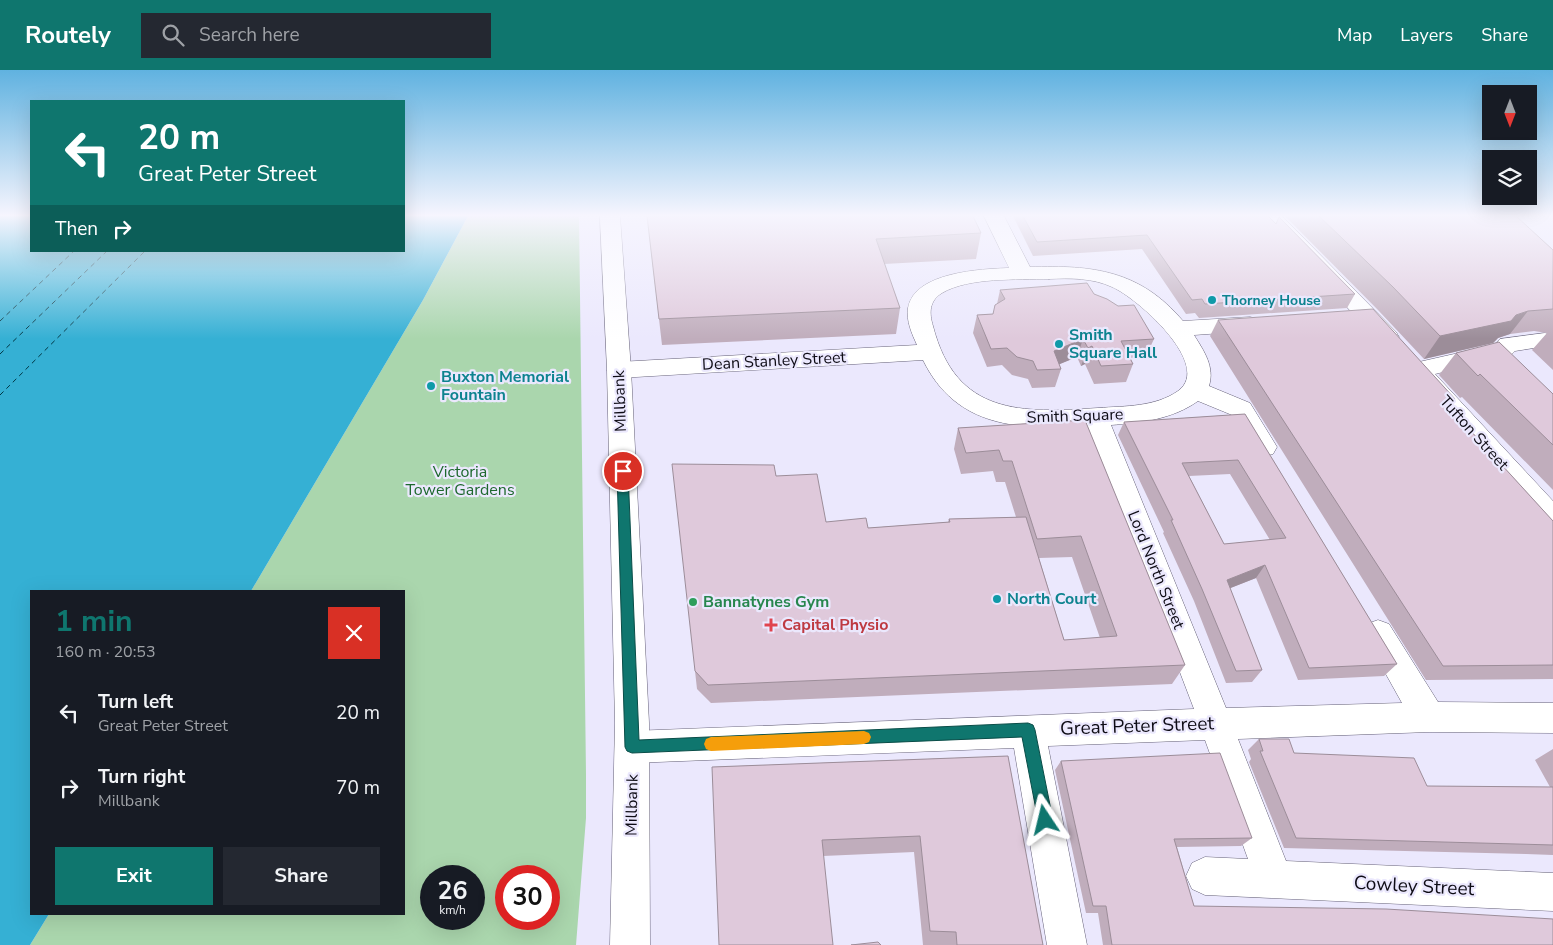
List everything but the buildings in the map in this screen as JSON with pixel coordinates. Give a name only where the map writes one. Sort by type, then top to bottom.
[{"type":"street","name":"Millbank","points":[[612,257],[619,370],[632,747],[630,945]]},
{"type":"street","points":[[1014,257],[1023,274]]},
{"type":"street","name":"Tufton Street","points":[[1311,257],[1369,316],[1553,519]]},
{"type":"street","name":"Smith Square","points":[[1078,272],[1125,284],[1153,304],[1177,329],[1198,366],[1200,378],[1196,390],[1188,399],[1160,409],[1140,413],[1042,420],[1012,418],[992,412],[961,395],[949,384],[938,369],[930,352],[918,310],[925,296],[945,284],[964,279],[1023,274],[1078,272]]},
{"type":"street","points":[[1338,318],[1369,316]]},
{"type":"street","points":[[1177,329],[1272,323]]},
{"type":"street","points":[[1418,370],[1502,351],[1508,344],[1545,340]]},
{"type":"street","name":"Dean Stanley Street","points":[[619,370],[930,352]]},
{"type":"street","points":[[1196,390],[1241,409],[1276,466]]},
{"type":"street","name":"Lord North Street","points":[[1095,417],[1216,724]]},
{"type":"street","points":[[1365,611],[1429,717]]},
{"type":"street","name":"Great Peter Street","points":[[632,747],[1028,730],[1429,717],[1553,718]]},
{"type":"street","points":[[1216,724],[1274,879]]},
{"type":"street","points":[[1028,730],[1067,945]]},
{"type":"street","name":"Cowley Street","points":[[1205,876],[1553,892]]},
{"type":"green space","name":"Victoria Tower Gardens","points":[[446,257],[580,257],[586,818],[576,945],[30,945],[48,915],[405,915],[405,590],[252,590],[423,300]]},
{"type":"water","points":[[0,257],[446,257],[423,300],[252,590],[30,590],[30,915],[48,915],[30,945],[0,945]]},
{"type":"ferry route","points":[[0,321],[68,257]]},
{"type":"ferry route","points":[[0,354],[101,257]]},
{"type":"ferry route","points":[[0,395],[139,257]]},
{"type":"slow traffic","points":[[711,744],[864,737]]},
{"type":"place","name":"Thorney House","points":[[1212,300]]},
{"type":"place","name":"Smith Square Hall","points":[[1059,344]]},
{"type":"place","name":"Buxton Memorial Fountain","points":[[431,386]]},
{"type":"place","name":"North Court","points":[[997,599]]},
{"type":"place","name":"Bannatynes Gym","points":[[693,602]]},
{"type":"place","name":"Capital Physio","points":[[771,625]]},
{"type":"route","points":[[623,471],[632,747],[1028,730],[1045,820]]}]
